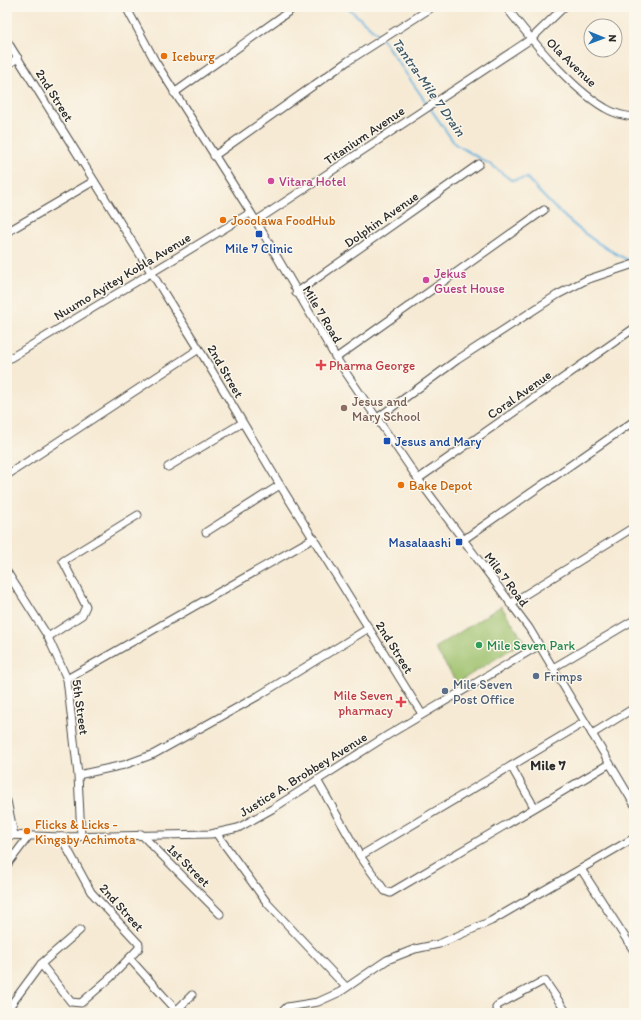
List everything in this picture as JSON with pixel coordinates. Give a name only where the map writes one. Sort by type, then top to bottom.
[{"type":"street","name":"Mile 7 Road","points":[[126,7],[140,36],[174,93],[256,221],[296,293],[336,358],[376,420],[418,479],[529,628],[538,646],[553,668],[609,764],[633,799]]},
{"type":"street","points":[[174,93],[295,7]]},
{"type":"street","name":"Ola Avenue","points":[[506,7],[531,39],[576,86],[605,109],[634,117]]},
{"type":"street","name":"Titanium Avenue","points":[[256,221],[531,39],[564,7]]},
{"type":"street","points":[[214,156],[348,61],[390,36],[431,8]]},
{"type":"street","name":"2nd Street","points":[[7,41],[152,273],[242,423],[422,714]]},
{"type":"street","points":[[7,65],[18,58]]},
{"type":"street","name":"Dolphin Avenue","points":[[296,293],[478,164]]},
{"type":"street","points":[[7,232],[94,180]]},
{"type":"street","points":[[336,358],[544,210]]},
{"type":"street","name":"Nuumo Ayitey Kobla Avenue","points":[[7,360],[250,213]]},
{"type":"street","points":[[376,420],[457,360],[557,295],[586,280],[632,264]]},
{"type":"street","name":"Coral Avenue","points":[[418,479],[633,329]]},
{"type":"street","points":[[7,475],[199,350]]},
{"type":"street","points":[[463,540],[634,421]]},
{"type":"street","points":[[168,467],[242,423]]},
{"type":"street","points":[[206,532],[280,485]]},
{"type":"street","points":[[48,637],[82,616],[86,606],[63,561],[138,515]]},
{"type":"street","points":[[510,604],[634,527]]},
{"type":"street","points":[[67,679],[314,538]]},
{"type":"street","name":"5th Street","points":[[8,575],[48,637],[67,679],[78,775],[81,836]]},
{"type":"street","points":[[553,668],[634,620]]},
{"type":"street","points":[[78,775],[124,765],[154,754],[258,696],[369,628]]},
{"type":"street","name":"Justice A. Brobbey Avenue","points":[[11,835],[28,837],[60,837],[216,833],[238,828],[272,809],[422,714],[538,646]]},
{"type":"street","points":[[592,734],[634,708]]},
{"type":"street","points":[[360,856],[585,722]]},
{"type":"street","points":[[317,780],[360,856],[385,891],[390,892],[609,764]]},
{"type":"street","points":[[511,766],[534,807]]},
{"type":"street","points":[[7,801],[11,835]]},
{"type":"street","points":[[216,833],[268,904],[346,987]]},
{"type":"street","name":"1st Street","points":[[141,834],[220,914]]},
{"type":"street","points":[[7,865],[28,837]]},
{"type":"street","name":"2nd Street","points":[[60,837],[91,892],[139,944],[138,952],[130,959]]},
{"type":"street","points":[[281,1013],[287,1007],[318,1002],[340,992],[387,960],[415,949],[438,944],[491,921],[634,838]]},
{"type":"street","points":[[581,868],[634,951]]},
{"type":"street","points":[[7,1010],[41,964],[80,930]]},
{"type":"street","points":[[41,964],[71,1002],[76,1004],[81,1003],[130,959],[175,1012],[192,995]]},
{"type":"street","points":[[498,1013],[496,1008],[498,1005],[542,981],[545,982],[567,1013]]},
{"type":"green space","name":"Mile Seven Park","points":[[501,606],[524,641],[457,683],[435,648]]},
{"type":"waterway","name":"Tantra-Mile 7 Drain","points":[[347,7],[380,36],[455,144],[493,166],[511,180],[527,178],[538,191],[575,226],[602,246],[632,262]]},
{"type":"place","name":"Iceburg","points":[[164,56]]},
{"type":"place","name":"Vitara Hotel","points":[[271,181]]},
{"type":"place","name":"Jooolawa FoodHub","points":[[223,220]]},
{"type":"place","name":"Mile 7 Clinic","points":[[259,234]]},
{"type":"place","name":"Jekus Guest House","points":[[426,280]]},
{"type":"place","name":"Pharma George","points":[[321,365]]},
{"type":"place","name":"Jesus and Mary School","points":[[344,408]]},
{"type":"place","name":"Jesus and Mary","points":[[387,441]]},
{"type":"place","name":"Bake Depot","points":[[401,485]]},
{"type":"place","name":"Masalaashi","points":[[459,542]]},
{"type":"place","name":"Mile Seven Park","points":[[479,645]]},
{"type":"place","name":"Frimps","points":[[536,676]]},
{"type":"place","name":"Mile Seven Post Office","points":[[445,691]]},
{"type":"place","name":"Mile Seven pharmacy","points":[[401,702]]},
{"type":"place","name":"Flicks & Licks - Kingsby Achimota","points":[[27,831]]},
{"type":"district","name":"Mile 7","points":[[548,765]]}]
